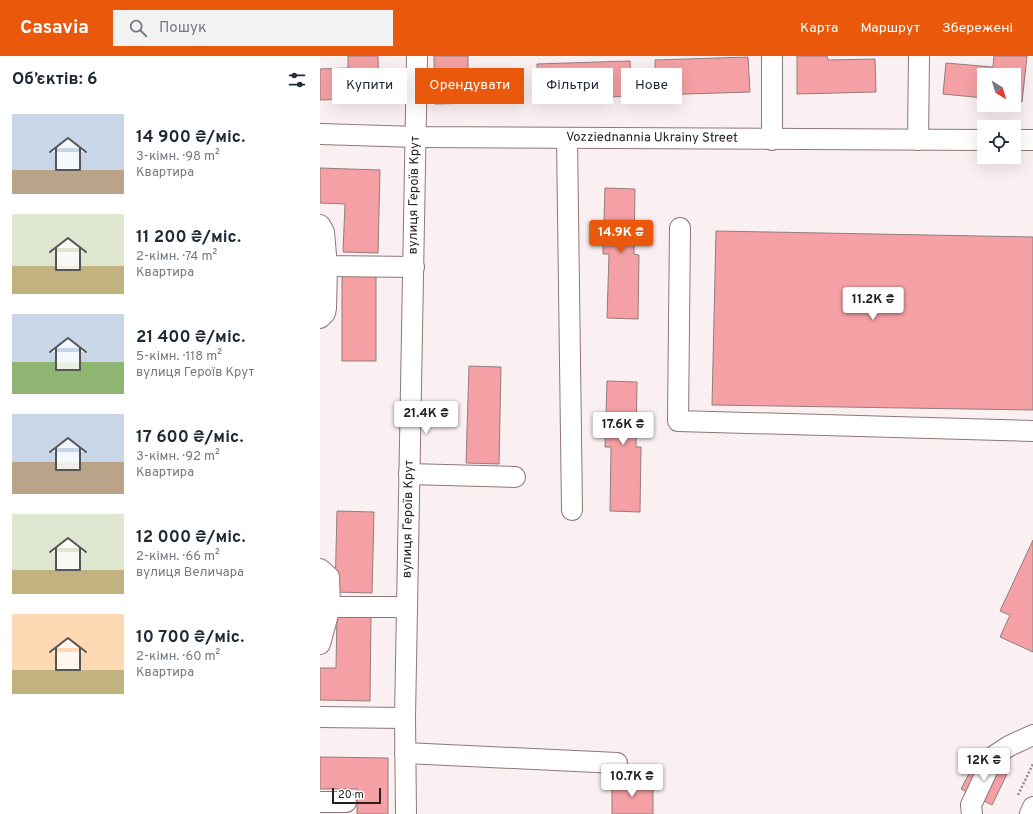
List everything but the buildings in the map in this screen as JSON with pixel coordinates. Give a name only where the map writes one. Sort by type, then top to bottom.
[{"type":"street","name":"вулиця Героїв Крут","points":[[406,814],[405,718],[417,137],[417,56]]},
{"type":"street","points":[[772,56],[772,140]]},
{"type":"street","points":[[918,140],[919,56]]},
{"type":"street","name":"Vozziednannia Ukrainy Street","points":[[320,134],[417,137],[977,140]]},
{"type":"street","points":[[567,138],[572,510]]},
{"type":"street","points":[[1021,140],[1033,140]]},
{"type":"street","points":[[320,225],[324,232],[327,266],[326,308],[325,313],[320,318]]},
{"type":"street","points":[[680,228],[678,421],[1033,431]]},
{"type":"street","points":[[327,266],[414,267]]},
{"type":"street","points":[[409,474],[515,477]]},
{"type":"street","points":[[320,569],[329,577],[330,607],[320,644]]},
{"type":"street","points":[[330,607],[407,607]]},
{"type":"street","points":[[320,717],[405,718]]},
{"type":"street","points":[[972,814],[971,805],[994,756],[1009,746],[1033,735]]},
{"type":"street","points":[[405,754],[617,762]]},
{"type":"street","points":[[320,802],[346,802]]},
{"type":"path","points":[[1026,807],[1033,764]]}]
